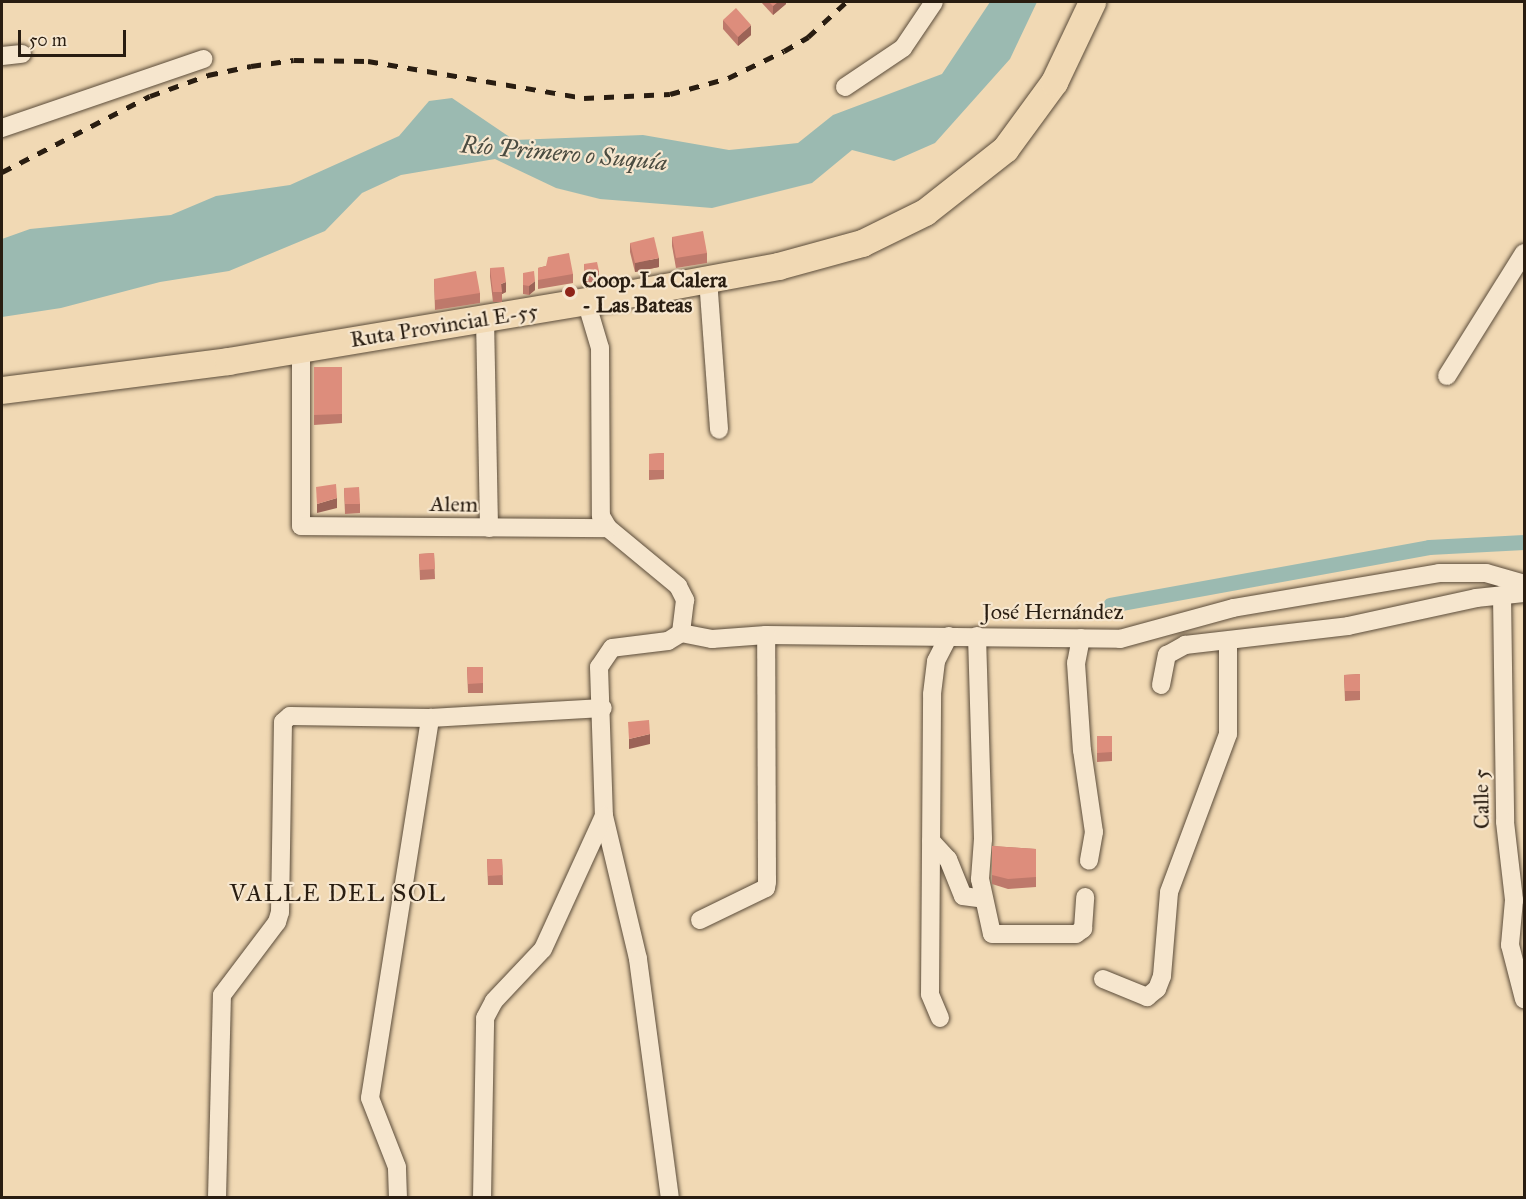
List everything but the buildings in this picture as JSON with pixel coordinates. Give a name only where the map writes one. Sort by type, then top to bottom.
[{"type":"main road","name":"Ruta Provincial E-55","points":[[2,390],[301,349],[708,279],[838,251],[907,223],[947,197],[1005,148],[1038,106],[1068,57],[1092,2]]},
{"type":"street","points":[[845,87],[903,48],[934,2]]},
{"type":"street","points":[[2,56],[22,54]]},
{"type":"street","points":[[2,128],[203,58]]},
{"type":"street","points":[[1447,376],[1524,253]]},
{"type":"street","points":[[708,279],[719,430]]},
{"type":"street","points":[[586,301],[600,348],[600,503],[608,528],[678,586],[685,600],[681,633],[668,641],[612,648],[599,667],[603,708],[604,816],[638,958],[670,1197]]},
{"type":"street","points":[[485,318],[489,528]]},
{"type":"street","name":"Alem","points":[[301,349],[301,526],[608,528]]},
{"type":"street","name":"José Hernández","points":[[681,633],[712,639],[766,635],[1081,638],[1139,636],[1233,608],[1439,573],[1486,573],[1524,584]]},
{"type":"street","points":[[1161,685],[1164,662],[1174,648],[1348,626],[1502,595],[1524,593]]},
{"type":"street","name":"Calle 5","points":[[1502,595],[1505,822],[1519,900],[1510,945],[1524,999]]},
{"type":"street","points":[[700,920],[766,888],[766,635]]},
{"type":"street","points":[[940,1018],[930,994],[933,675],[949,636]]},
{"type":"street","points":[[977,636],[983,839],[980,879],[992,934],[998,937],[1076,934],[1083,929],[1085,897]]},
{"type":"street","points":[[1081,638],[1076,663],[1080,718],[1094,832],[1089,861]]},
{"type":"street","points":[[1103,979],[1147,997],[1157,989],[1162,976],[1169,892],[1228,734],[1228,641]]},
{"type":"street","points":[[217,1197],[222,996],[277,922],[280,912],[283,722],[290,716],[430,718],[603,708]]},
{"type":"street","points":[[398,1197],[397,1167],[370,1098],[430,718]]},
{"type":"street","points":[[482,1197],[485,1018],[494,1001],[543,950],[604,816]]},
{"type":"street","points":[[931,841],[948,859],[963,896],[984,899]]},
{"type":"water","name":"Río Primero o Suquía","points":[[990,2],[1037,2],[1010,59],[935,143],[894,161],[852,150],[812,183],[712,208],[600,199],[556,188],[495,159],[401,175],[362,193],[325,231],[229,271],[160,282],[61,308],[2,317],[2,239],[30,229],[171,215],[216,196],[290,185],[399,136],[429,101],[452,98],[514,140],[643,135],[729,150],[798,143],[833,115],[942,74]]},
{"type":"waterway","points":[[1110,605],[1429,547],[1524,542]]},
{"type":"railway","points":[[2,172],[150,96],[208,75],[294,60],[368,61],[584,98],[670,94],[728,78],[784,51],[808,37],[846,2]]},
{"type":"place","name":"Coop. La Calera - Las Bateas","points":[[570,292]]},
{"type":"district","name":"VALLE DEL SOL","points":[[338,894]]}]
